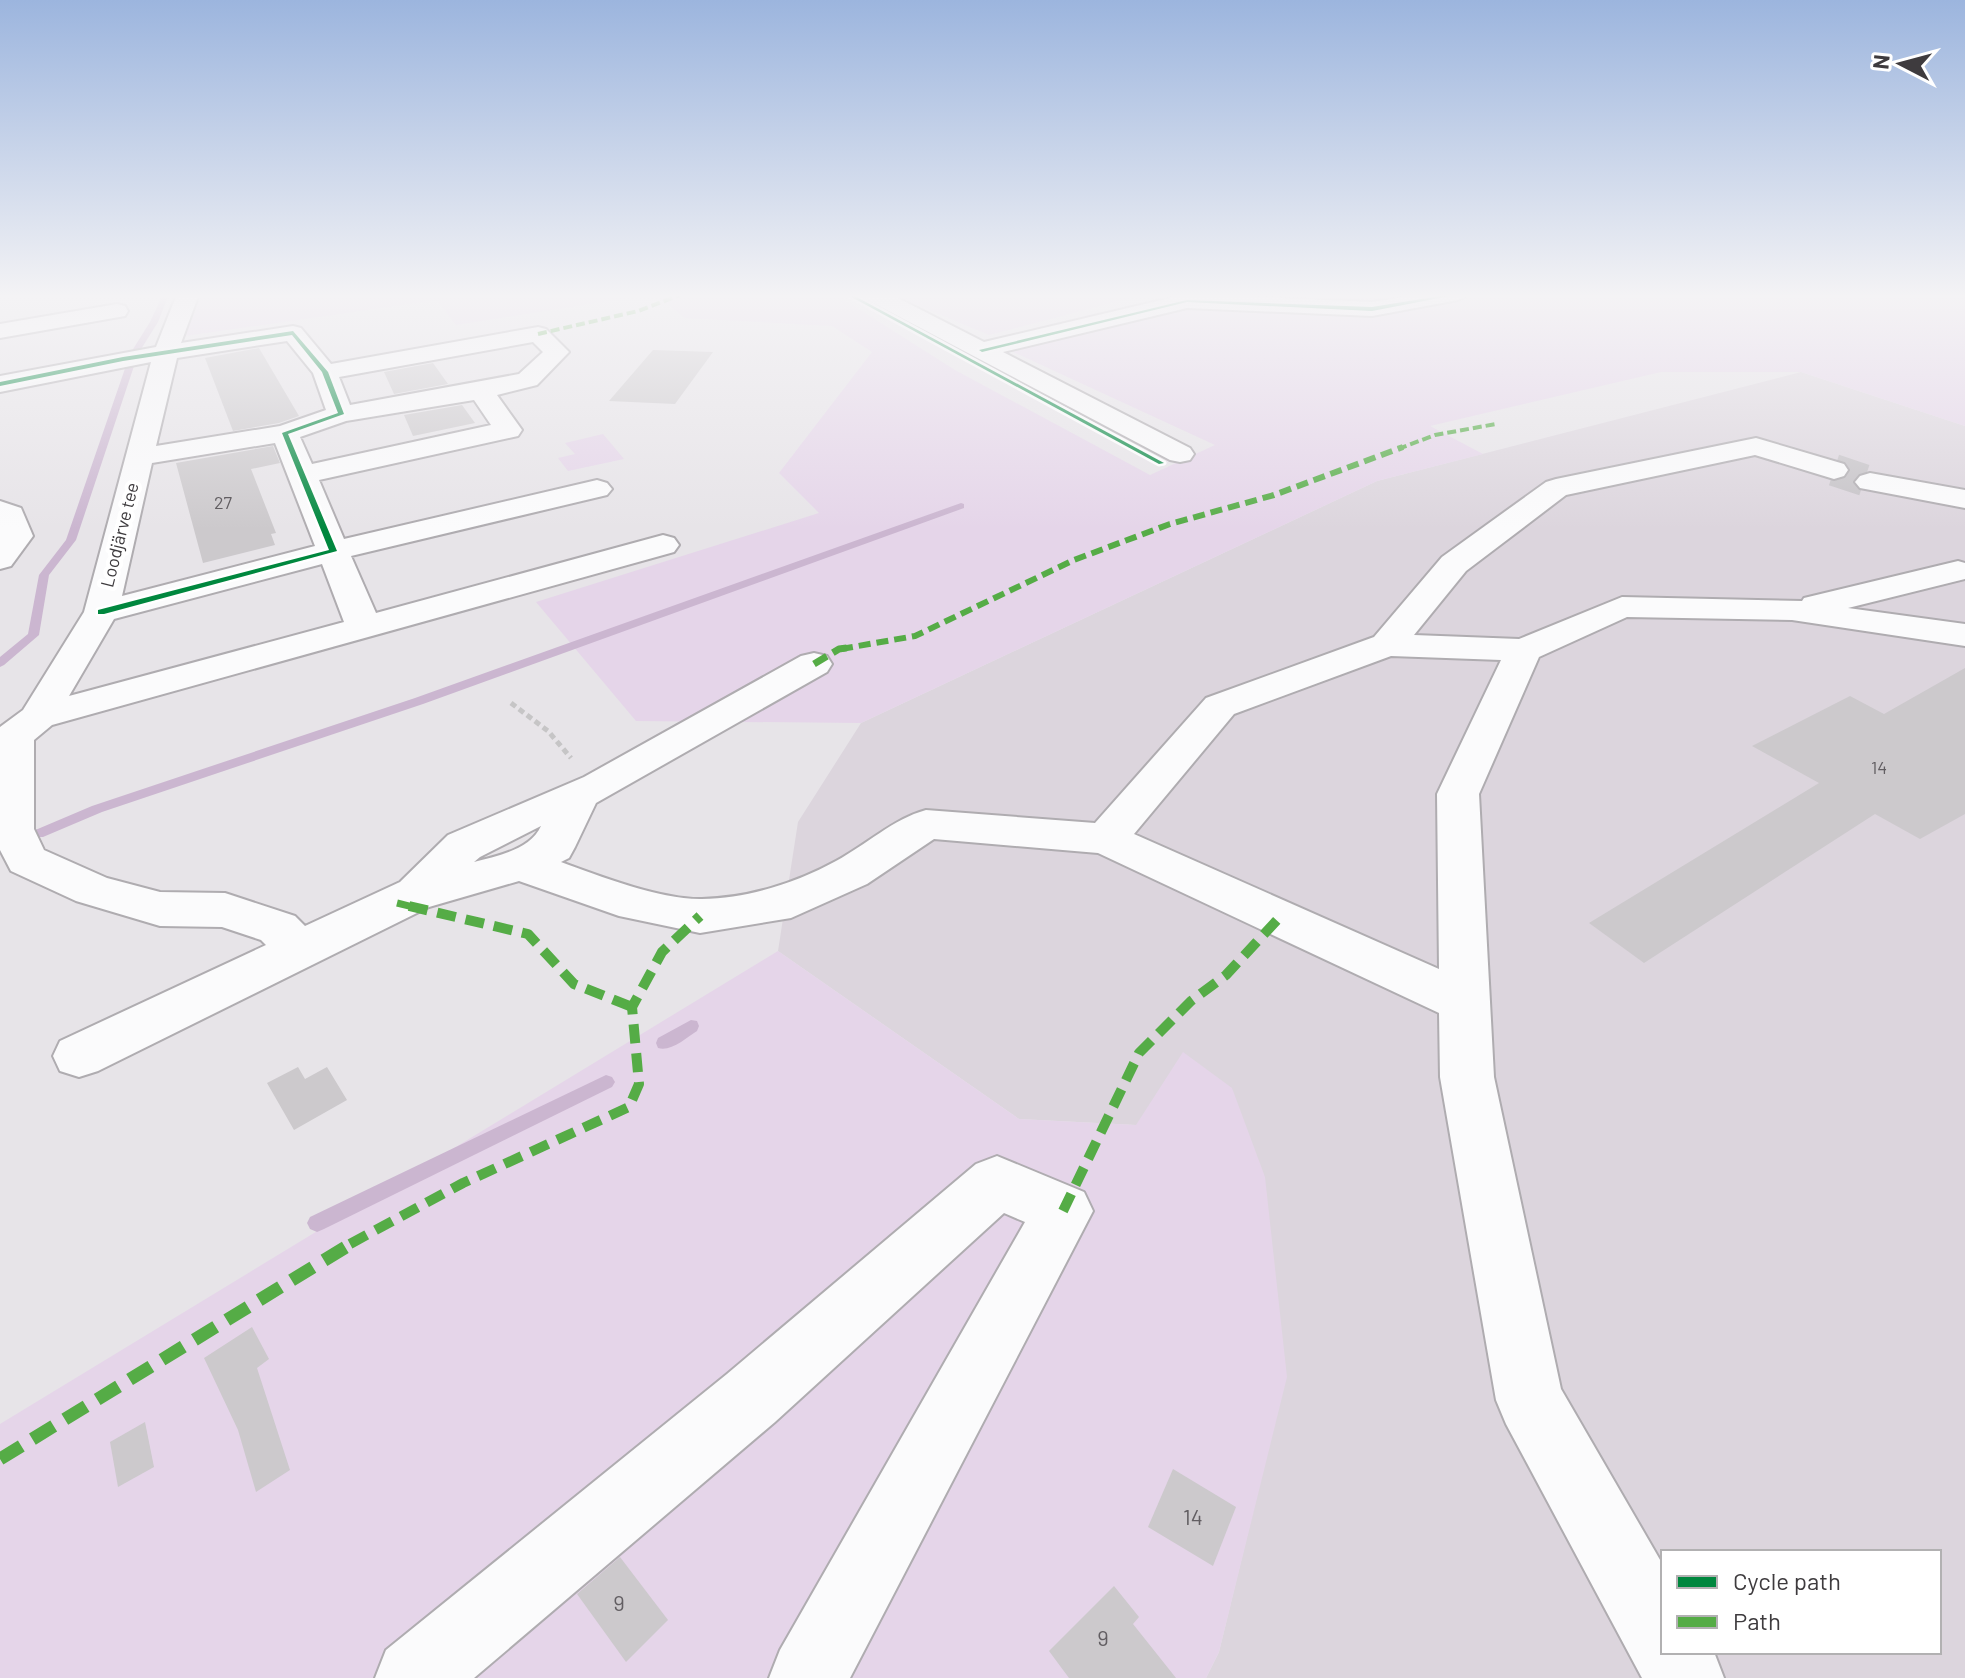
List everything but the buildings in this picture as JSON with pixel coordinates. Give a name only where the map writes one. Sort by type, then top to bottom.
[{"type":"street","points":[[0,384],[58,372]]},
{"type":"street","name":"Loodjärve tee","points":[[17,733],[101,612],[140,457],[156,372]]},
{"type":"street","points":[[325,372],[341,414]]},
{"type":"street","points":[[140,457],[285,433],[341,414],[481,391],[528,380],[536,372]]},
{"type":"street","points":[[1024,372],[1180,454]]},
{"type":"street","points":[[302,475],[508,430],[481,391]]},
{"type":"street","points":[[285,433],[364,627]]},
{"type":"street","points":[[1387,645],[1454,564],[1556,488],[1756,446],[1834,470]]},
{"type":"street","points":[[1870,482],[1965,499]]},
{"type":"street","points":[[101,612],[333,551],[597,489]]},
{"type":"street","points":[[0,510],[10,514],[17,536],[0,559]]},
{"type":"street","points":[[298,949],[278,928],[225,910],[160,909],[92,890],[27,860],[12,829],[17,733],[364,627],[663,545]]},
{"type":"street","points":[[1792,610],[1958,571]]},
{"type":"street","points":[[1106,839],[1220,706],[1387,645],[1524,650],[1622,607],[1792,610],[1965,635]]},
{"type":"street","points":[[1524,650],[1458,794],[1467,1077],[1530,1400],[1661,1635]]},
{"type":"street","points":[[416,894],[464,846],[624,772],[814,664]]},
{"type":"street","points":[[79,1056],[416,894],[521,865],[553,847],[567,799]]},
{"type":"street","points":[[521,865],[619,900],[700,916],[774,906],[851,873],[926,824],[1106,839],[1464,1002]]},
{"type":"street","points":[[414,1678],[751,1398],[997,1182],[1063,1211],[808,1678]]},
{"type":"street","points":[[1671,1654],[1685,1678]]},
{"type":"path","points":[[511,703],[548,731],[576,765],[567,799]]},
{"type":"shaded area","points":[[856,372],[959,372],[1150,475],[1215,445],[1057,372],[1660,372],[1430,426],[1483,454],[1377,481],[861,723],[636,721],[536,602],[819,513],[779,473]]},
{"type":"shaded area","points":[[1800,372],[1965,426],[1965,1678],[1206,1678],[1219,1652],[1251,1520],[1136,1125],[1019,1119],[778,951],[798,822],[861,723],[1377,481]]},
{"type":"shaded area","points":[[1802,372],[1965,372],[1965,426]]},
{"type":"shaded area","points":[[603,434],[624,459],[568,471],[558,458],[575,454],[565,443]]},
{"type":"shaded area","points":[[778,951],[1019,1119],[1136,1125],[1183,1052],[1232,1088],[1265,1177],[1287,1377],[1219,1652],[1206,1678],[0,1678],[0,1424]]},
{"type":"waterway","points":[[0,663],[33,635],[44,575],[71,540],[128,372]]},
{"type":"waterway","points":[[38,834],[97,809],[419,701],[961,506]]},
{"type":"waterway","points":[[664,1043],[691,1026]]},
{"type":"waterway","points":[[317,1223],[606,1082]]},
{"type":"tunnel","points":[[1834,470],[1870,482]]},
{"type":"marked path","points":[[814,664],[839,649],[915,636],[1074,560],[1170,524],[1274,495],[1435,435],[1496,424]]},
{"type":"marked path","points":[[397,903],[528,934],[574,984],[632,1007]]},
{"type":"marked path","points":[[0,1459],[331,1254],[463,1183],[629,1107],[639,1084],[632,1007],[662,952],[700,916]]},
{"type":"marked path","points":[[1063,1211],[1139,1053],[1191,1001],[1226,975],[1279,918]]},
{"type":"cycle path","points":[[0,384],[58,372]]},
{"type":"cycle path","points":[[101,612],[333,551],[285,433],[341,414],[325,372]]},
{"type":"cycle path","points":[[993,372],[1161,463]]}]
